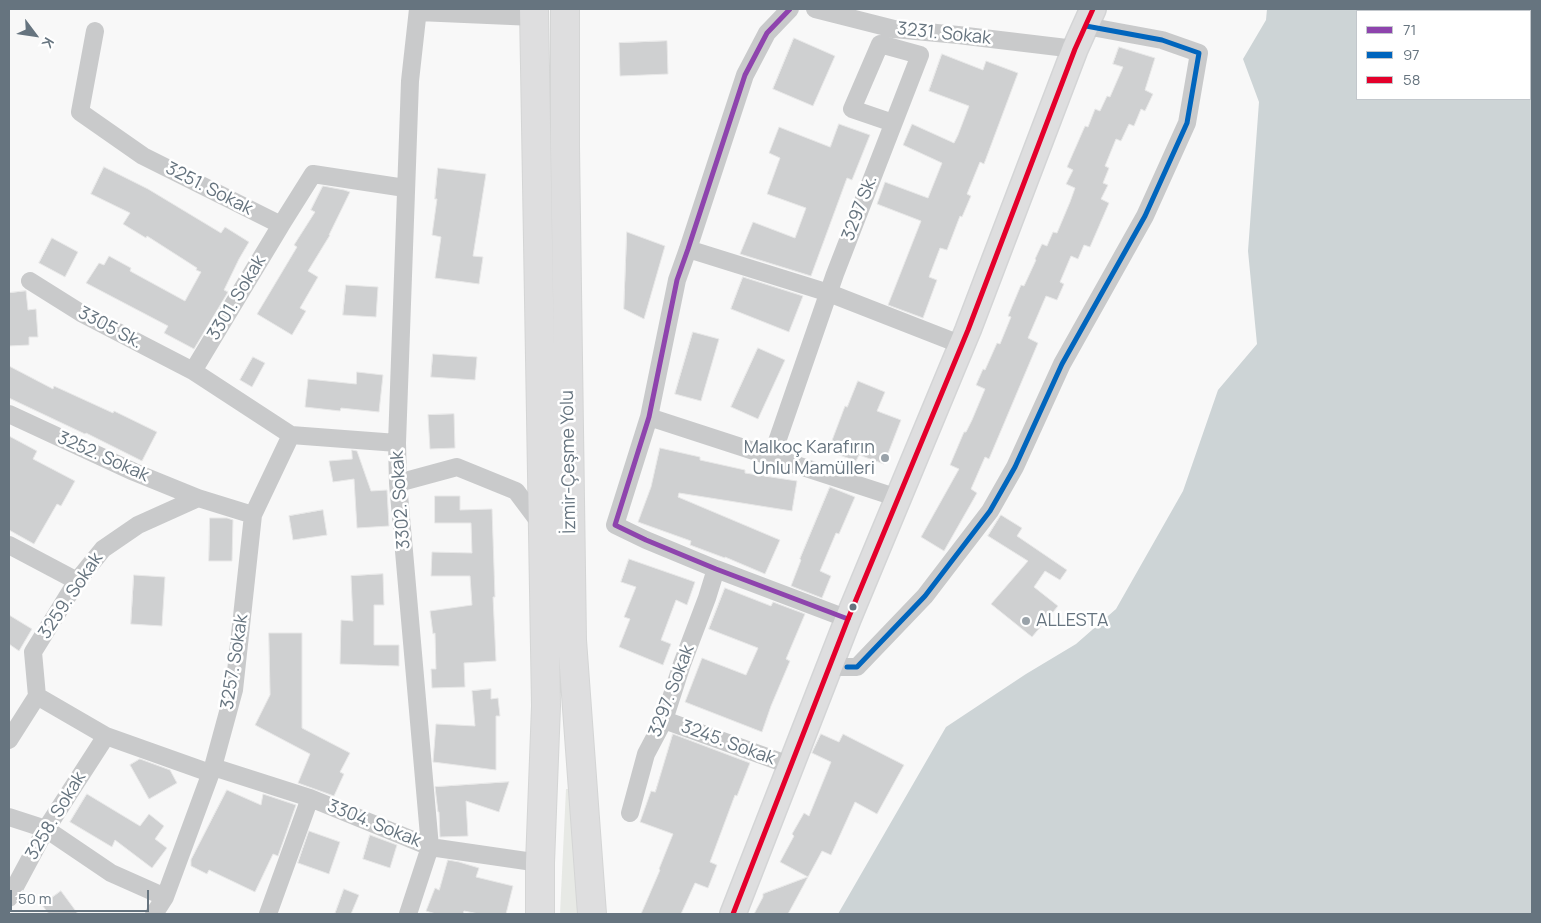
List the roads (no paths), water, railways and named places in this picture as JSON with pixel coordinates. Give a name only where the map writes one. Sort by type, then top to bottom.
[{"type":"highway","name":"İzmir-Çeşme Yolu","points":[[565,9],[572,640],[592,914]]},
{"type":"highway","name":"İzmir-Çeşme Yolu","points":[[534,13],[546,706],[540,914]]},
{"type":"street","points":[[790,9],[767,33],[746,75],[677,280],[649,417],[615,525],[716,569],[848,620]]},
{"type":"street","name":"3231. Sokak","points":[[815,9],[894,30],[958,35],[1075,49]]},
{"type":"street","points":[[418,10],[534,13]]},
{"type":"street","name":"3302. Sokak","points":[[408,914],[430,847],[398,483],[397,443],[410,81],[418,10]]},
{"type":"street","points":[[733,914],[848,620],[962,345],[1075,49],[1090,17],[1199,53],[1187,123],[1145,216],[1062,364],[1015,466],[990,511],[925,596],[857,667],[830,667]]},
{"type":"street","name":"3251. Sokak","points":[[95,31],[80,112],[143,156],[281,225]]},
{"type":"street","name":"3297 Sk.","points":[[772,456],[829,293],[920,55],[880,44],[852,109],[893,123]]},
{"type":"street","points":[[281,225],[313,174],[405,188]]},
{"type":"street","name":"3301. Sokak","points":[[193,371],[281,225]]},
{"type":"street","points":[[688,249],[829,293],[962,345]]},
{"type":"street","name":"3305 Sk.","points":[[30,281],[80,313],[193,371],[291,435]]},
{"type":"street","name":"3252. Sokak","points":[[9,414],[134,472],[198,498]]},
{"type":"street","points":[[649,417],[898,498]]},
{"type":"street","points":[[291,435],[397,443]]},
{"type":"street","name":"3257. Sokak","points":[[154,914],[165,897],[211,770],[234,690],[253,515],[291,435]]},
{"type":"street","points":[[398,483],[457,467],[516,491],[543,528]]},
{"type":"street","points":[[198,498],[253,515]]},
{"type":"street","name":"3259. Sokak","points":[[37,696],[34,652],[77,581],[103,549],[138,525],[198,498]]},
{"type":"street","points":[[9,545],[77,581]]},
{"type":"street","name":"3297. Sokak","points":[[630,813],[646,754],[664,720],[716,569]]},
{"type":"street","points":[[9,740],[37,696]]},
{"type":"street","name":"3304. Sokak","points":[[37,696],[106,736],[211,770],[310,798],[430,847],[540,862]]},
{"type":"street","name":"3245. Sokak","points":[[664,720],[792,766]]},
{"type":"street","name":"3258. Sokak","points":[[9,898],[46,829],[106,736]]},
{"type":"street","points":[[268,914],[310,798]]},
{"type":"street","points":[[9,817],[46,829],[111,874],[165,897]]},
{"type":"place","name":"Malkoç Karafırın Unlu Mamülleri","points":[[885,458]]},
{"type":"place","name":"ALLESTA","points":[[1026,621]]}]
